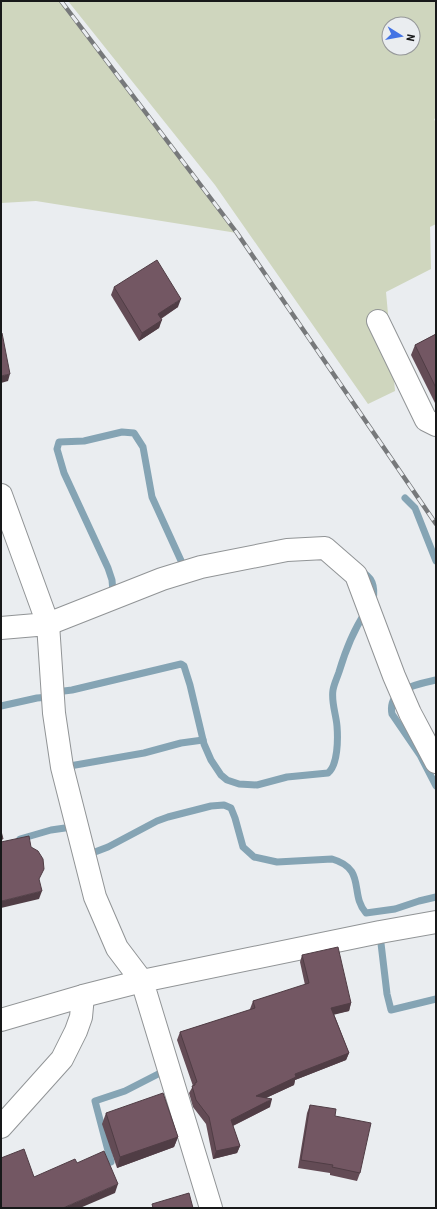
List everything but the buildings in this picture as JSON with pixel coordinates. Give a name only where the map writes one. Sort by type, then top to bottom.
[{"type":"street","points":[[378,321],[426,420],[436,425]]},
{"type":"street","points":[[1,495],[48,624],[54,713],[62,767],[95,897],[117,948],[142,981],[211,1208]]},
{"type":"street","points":[[1,628],[48,624],[162,579],[201,567],[287,550],[325,548],[356,575],[394,676],[410,713],[436,762]]},
{"type":"street","points":[[1,1020],[83,996],[142,981],[380,932],[436,922]]},
{"type":"street","points":[[1,1126],[62,1059],[76,1031],[81,1017],[83,996]]},
{"type":"green space","points":[[2,1],[61,1],[237,233],[36,201],[1,203]]},
{"type":"green space","points":[[68,1],[436,1],[436,118],[434,119],[436,123],[436,224],[430,227],[431,269],[386,292],[395,391],[368,404],[215,185]]},
{"type":"waterway","points":[[113,592],[112,580],[108,568],[64,473],[57,449],[59,442],[84,441],[122,432],[134,433],[143,447],[152,497],[183,565]]},
{"type":"waterway","points":[[405,498],[415,508],[436,561]]},
{"type":"waterway","points":[[361,572],[369,577],[373,584],[373,601]]},
{"type":"waterway","points":[[56,692],[72,690],[181,664],[184,666],[190,685],[204,744],[211,760],[221,775],[227,780],[239,784],[257,785],[287,777],[328,773],[336,758],[337,744],[337,726],[333,688],[350,642],[365,613]]},
{"type":"waterway","points":[[436,680],[421,683],[405,689],[394,699],[392,706],[392,714],[420,755],[436,786]]},
{"type":"waterway","points":[[1,706],[37,698],[50,697]]},
{"type":"waterway","points":[[64,767],[144,753],[181,743],[203,740]]},
{"type":"waterway","points":[[87,855],[108,847],[157,821],[211,806],[224,805],[231,808],[243,847],[254,857],[277,862],[332,859],[343,863],[354,875],[358,898],[366,913],[395,909],[436,897]]},
{"type":"waterway","points":[[20,839],[51,830],[65,828]]},
{"type":"waterway","points":[[380,935],[387,994],[391,1010],[436,999]]},
{"type":"waterway","points":[[111,1162],[95,1101],[125,1091],[166,1070]]},
{"type":"railway","points":[[61,1],[237,233],[436,524]]}]
